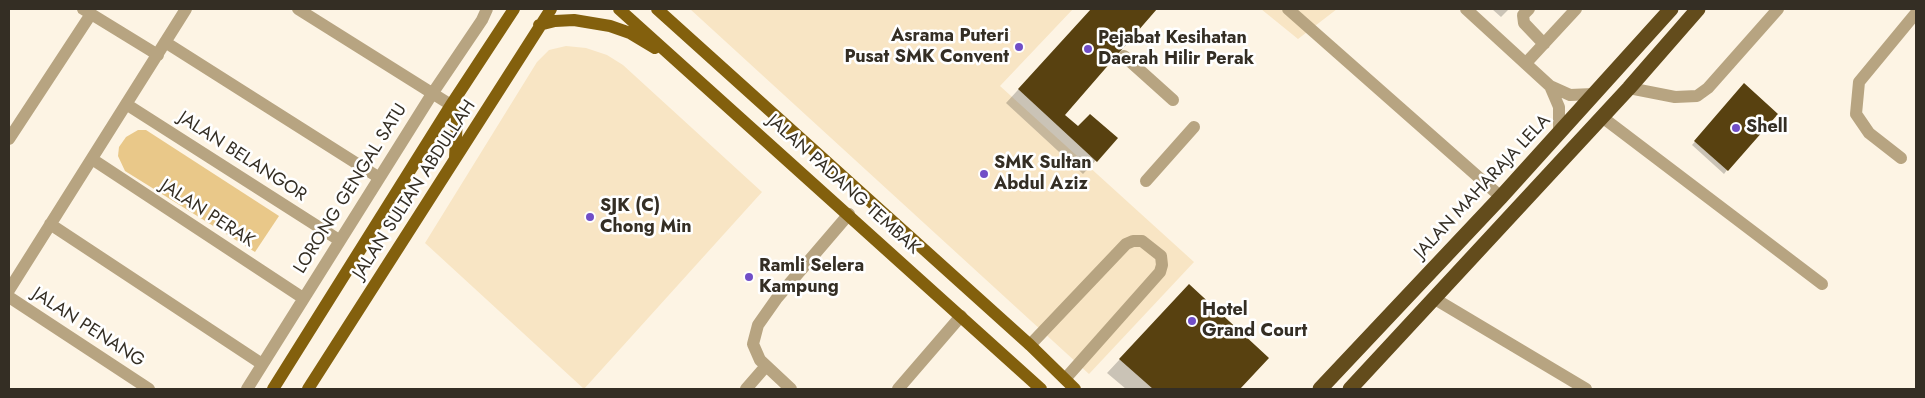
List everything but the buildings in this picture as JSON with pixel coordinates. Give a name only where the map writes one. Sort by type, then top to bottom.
[{"type":"highway","name":"JALAN MAHARAJA LELA","points":[[1320,389],[1501,197],[1671,9]]},
{"type":"highway","points":[[1350,389],[1629,88],[1698,9]]},
{"type":"main road","name":"JALAN SULTAN ABDULLAH","points":[[272,389],[451,105],[514,9]]},
{"type":"main road","name":"JALAN SULTAN ABDULLAH","points":[[308,389],[455,161],[550,9]]},
{"type":"main road","name":"JALAN PADANG TEMBAK","points":[[619,9],[1042,389]]},
{"type":"main road","name":"JALAN PADANG TEMBAK","points":[[657,9],[1030,345],[1075,389]]},
{"type":"main road","points":[[539,25],[555,21],[574,20],[610,26],[630,33],[679,61]]},
{"type":"main road","points":[[451,105],[457,118],[455,161]]},
{"type":"street","points":[[10,297],[50,224],[186,9]]},
{"type":"street","points":[[298,9],[451,105]]},
{"type":"street","name":"LORONG GENGAL SATU","points":[[247,389],[338,240],[482,20],[487,9]]},
{"type":"street","points":[[1288,9],[1501,197]]},
{"type":"street","points":[[1526,63],[1576,9]]},
{"type":"street","points":[[1629,88],[1675,97],[1696,96],[1708,88],[1778,9]]},
{"type":"street","points":[[1469,10],[1550,86],[1570,94],[1593,94]]},
{"type":"street","points":[[9,139],[87,11],[158,55]]},
{"type":"street","points":[[1522,11],[1524,23],[1544,44]]},
{"type":"street","points":[[1901,158],[1869,133],[1856,114],[1859,82],[1916,13]]},
{"type":"street","points":[[165,42],[378,178]]},
{"type":"street","points":[[1124,56],[1173,100]]},
{"type":"street","points":[[1550,86],[1559,108],[1559,133]]},
{"type":"street","name":"JALAN BELANGOR","points":[[126,104],[338,240]]},
{"type":"street","points":[[1602,117],[1822,284]]},
{"type":"street","points":[[1146,180],[1194,127]]},
{"type":"street","name":"JALAN PERAK","points":[[92,159],[303,298]]},
{"type":"street","points":[[791,389],[760,360],[752,344],[758,325],[777,298],[849,214]]},
{"type":"street","points":[[50,224],[262,364]]},
{"type":"street","points":[[1030,345],[1126,244],[1133,241],[1142,241],[1161,256],[1162,265],[1160,272],[1065,379]]},
{"type":"street","name":"JALAN PENANG","points":[[10,297],[149,389]]},
{"type":"street","points":[[1435,299],[1586,389]]},
{"type":"street","points":[[898,389],[961,316]]},
{"type":"street","points":[[746,389],[766,366]]},
{"type":"shaded area","name":"SMK Sultan Abdul Aziz","points":[[690,9],[1073,9],[1000,86],[1194,262],[1089,374]]},
{"type":"shaded area","points":[[1261,9],[1337,9],[1298,39]]},
{"type":"shaded area","name":"SJK (C) Chong Min","points":[[566,46],[586,48],[607,55],[623,65],[762,192],[584,389],[425,243],[537,62],[549,50]]},
{"type":"shaded area","points":[[138,130],[146,130],[279,216],[255,252],[125,171],[118,156],[119,147],[126,137]]},
{"type":"place","name":"Asrama Puteri Pusat SMK Convent","points":[[1019,47]]},
{"type":"place","name":"Pejabat Kesihatan Daerah Hilir Perak","points":[[1088,49]]},
{"type":"place","name":"Shell","points":[[1736,128]]},
{"type":"place","name":"SMK Sultan Abdul Aziz","points":[[984,174]]},
{"type":"place","name":"SJK (C) Chong Min","points":[[590,217]]},
{"type":"place","name":"Ramli Selera Kampung","points":[[749,277]]},
{"type":"place","name":"Hotel Grand Court","points":[[1192,321]]}]
